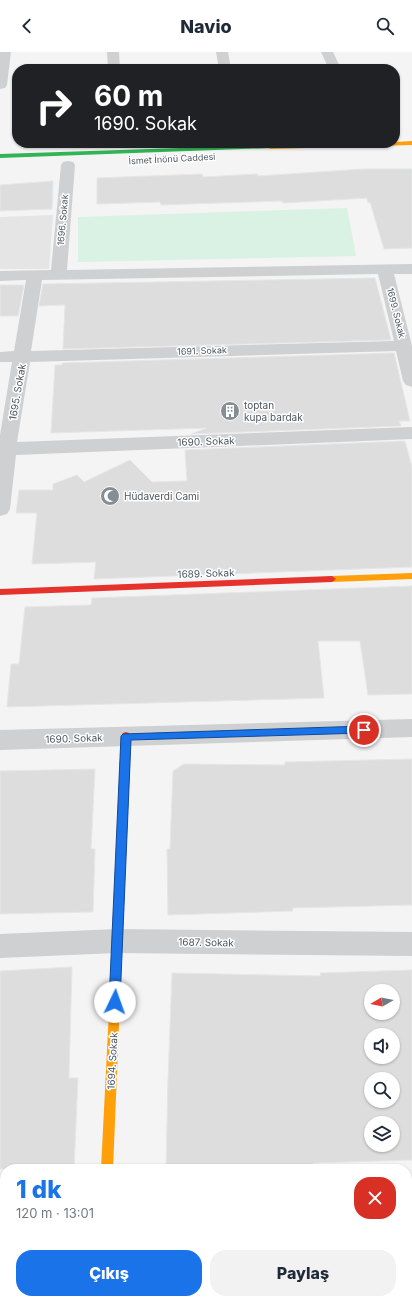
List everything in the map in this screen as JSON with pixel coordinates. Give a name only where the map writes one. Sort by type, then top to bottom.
[{"type":"main road","name":"İsmet İnönü Caddesi","points":[[400,143],[412,143]]},
{"type":"main road","name":"İsmet İnönü Caddesi","points":[[0,156],[241,148]]},
{"type":"main road","name":"İsmet İnönü Caddesi","points":[[154,160],[289,152],[320,148]]},
{"type":"main road","name":"1689. Sokak","points":[[0,592],[412,576]]},
{"type":"main road","name":"1694. Sokak","points":[[107,1164],[126,736]]},
{"type":"street","points":[[0,85],[5,52]]},
{"type":"street","points":[[113,52],[114,64]]},
{"type":"street","points":[[222,52],[224,64]]},
{"type":"street","points":[[327,52],[333,64]]},
{"type":"street","name":"1696. Sokak","points":[[59,275],[68,165]]},
{"type":"street","points":[[0,276],[412,269]]},
{"type":"street","name":"1699. Sokak","points":[[385,270],[412,381]]},
{"type":"street","name":"1695. Sokak","points":[[0,509],[3,449],[22,357],[36,276]]},
{"type":"street","name":"1691. Sokak","points":[[0,358],[404,346]]},
{"type":"street","name":"1690. Sokak","points":[[3,449],[412,434]]},
{"type":"street","name":"1690. Sokak","points":[[0,740],[412,728]]},
{"type":"street","name":"1687. Sokak","points":[[0,946],[118,941],[412,944]]},
{"type":"shaded area","points":[[53,215],[49,269],[0,269],[0,217]]},
{"type":"green space","points":[[347,208],[356,256],[78,262],[78,217]]},
{"type":"building","points":[[364,169],[412,169],[412,248],[384,249],[370,202],[368,203],[367,198],[283,203],[282,201],[161,205],[160,202],[97,204],[97,178],[202,174],[203,177],[257,174],[258,176]]},
{"type":"building","points":[[53,181],[52,209],[0,211],[0,185]]},
{"type":"building","points":[[375,278],[391,340],[63,349],[65,305],[39,306],[43,284]]},
{"type":"building","points":[[0,285],[24,285],[18,316],[0,316]]},
{"type":"building","points":[[394,353],[410,421],[399,421],[401,426],[191,434],[207,428],[51,433],[55,365],[62,365],[62,363]]},
{"type":"building","points":[[405,441],[412,467],[412,567],[94,579],[96,562],[32,564],[37,513],[16,513],[19,490],[53,490],[53,484],[77,475],[84,482],[130,460],[152,482],[187,481],[185,450]]},
{"type":"building","points":[[412,586],[412,694],[368,695],[360,641],[318,641],[324,698],[7,707],[11,664],[19,664],[25,607],[91,605],[92,598]]},
{"type":"building","points":[[412,759],[412,905],[292,908],[293,911],[168,915],[167,849],[170,849],[173,771],[184,764],[285,765],[285,762]]},
{"type":"building","points":[[95,769],[91,849],[95,849],[93,912],[0,914],[0,771]]},
{"type":"building","points":[[72,967],[69,1078],[78,1078],[74,1164],[0,1164],[0,971]]},
{"type":"building","points":[[412,970],[412,1160],[313,1164],[166,1164],[172,973],[321,976],[320,973]]},
{"type":"traffic: fast","points":[[0,156],[240,148]]},
{"type":"traffic: slow","points":[[400,143],[412,143]]},
{"type":"traffic: slow","points":[[332,579],[412,576]]},
{"type":"traffic: slow","points":[[107,1164],[117,952]]},
{"type":"traffic: jam","points":[[0,592],[332,579]]},
{"type":"traffic: jam","points":[[117,952],[126,736]]},
{"type":"place","name":"toptan kupa bardak","points":[[230,411]]},
{"type":"place","name":"Hüdaverdi Cami","points":[[110,496]]},
{"type":"route","points":[[115,1002],[126,736],[364,730]]}]
